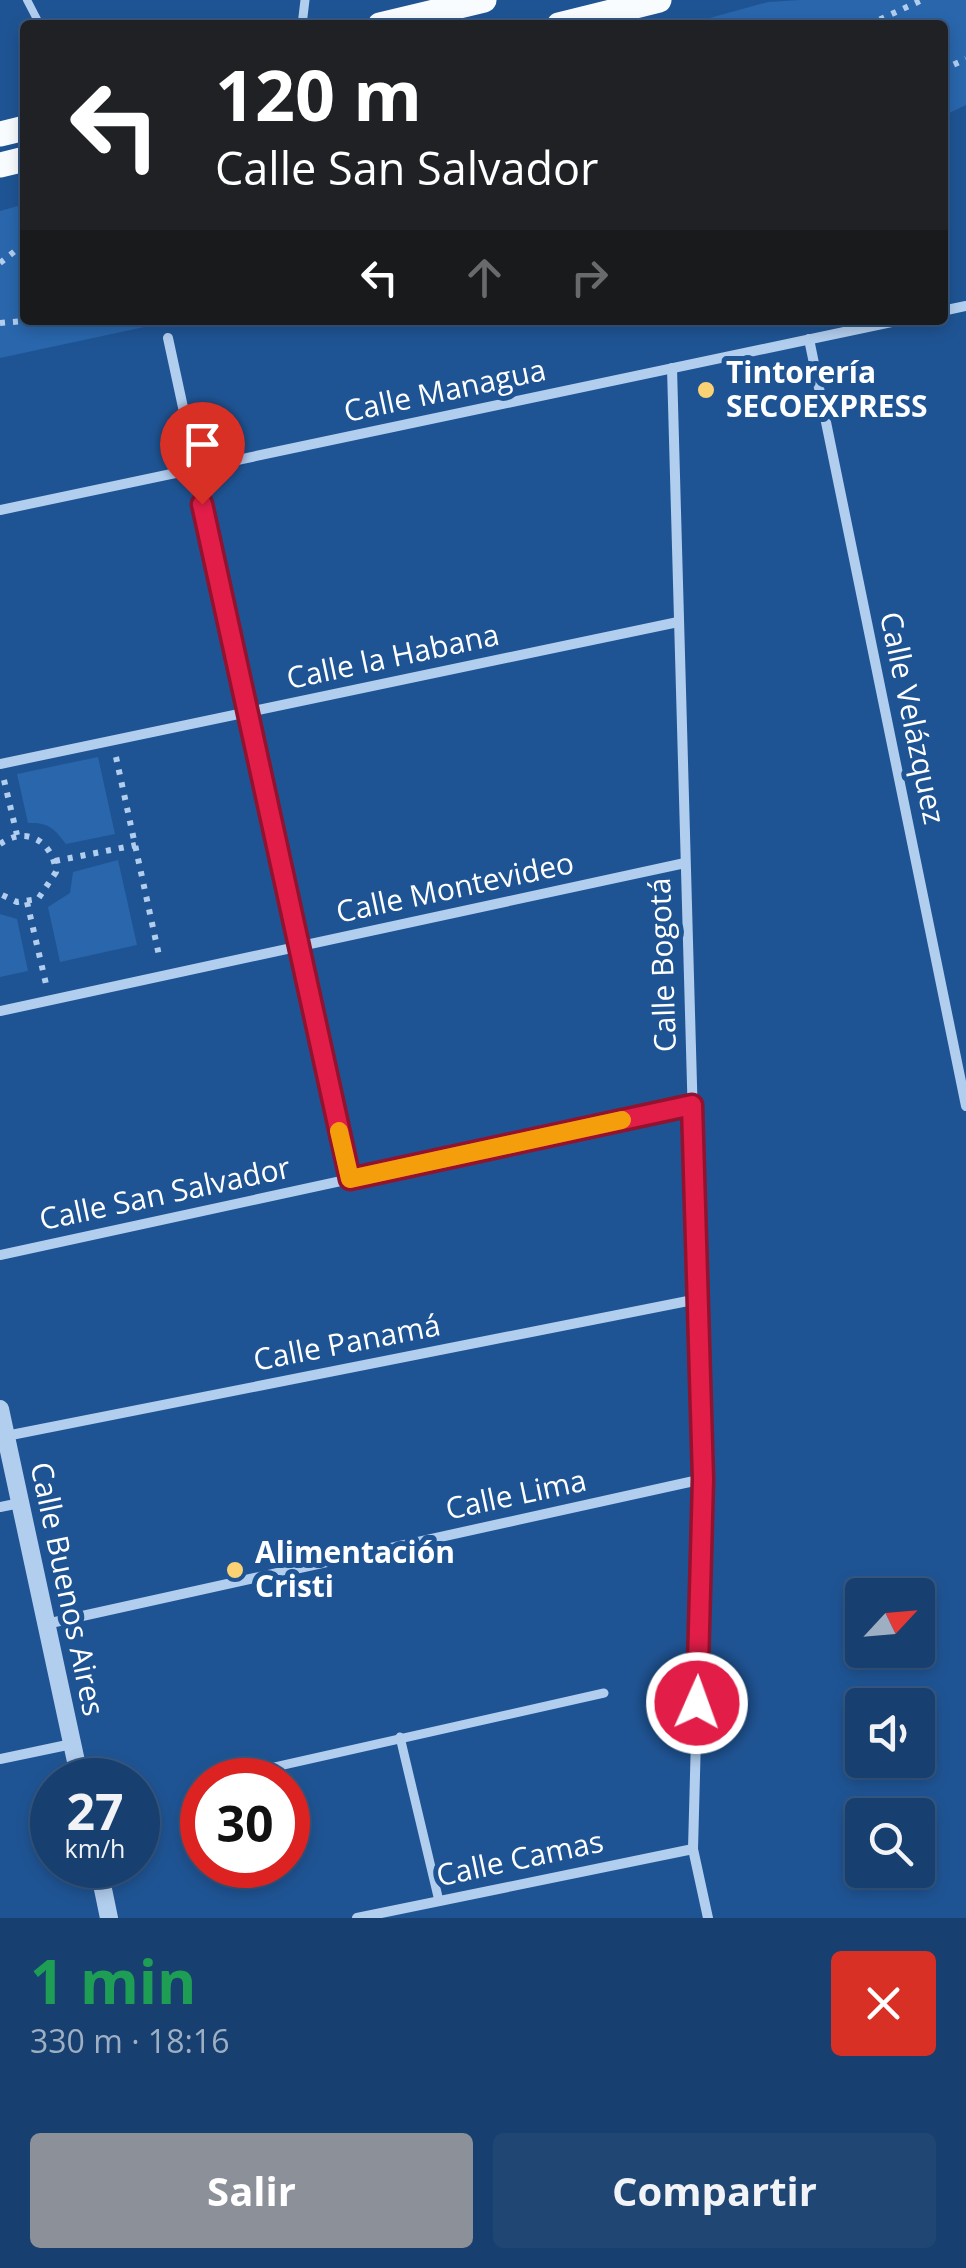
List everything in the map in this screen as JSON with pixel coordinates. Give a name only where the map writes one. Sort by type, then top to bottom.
[{"type":"main road","points":[[401,20],[484,0]]},
{"type":"main road","points":[[579,20],[660,0]]},
{"type":"street","name":"Calle Managua","points":[[0,510],[876,325]]},
{"type":"street","points":[[168,338],[350,1179]]},
{"type":"street","name":"Calle Velázquez","points":[[809,339],[966,1106]]},
{"type":"street","name":"Calle Bogotá","points":[[672,368],[703,1479],[693,1848],[708,1918]]},
{"type":"street","name":"Calle la Habana","points":[[0,764],[678,622]]},
{"type":"street","name":"Calle Montevideo","points":[[0,1012],[685,863]]},
{"type":"street","name":"Calle San Salvador","points":[[0,1256],[692,1105]]},
{"type":"street","name":"Calle Panamá","points":[[6,1436],[698,1298]]},
{"type":"street","name":"Calle Buenos Aires","points":[[0,1410],[75,1758]]},
{"type":"street","name":"Calle Lima","points":[[46,1624],[703,1479]]},
{"type":"street","points":[[0,1508],[20,1503]]},
{"type":"street","points":[[310,1758],[604,1693]]},
{"type":"street","points":[[400,1737],[439,1901]]},
{"type":"street","points":[[0,1759],[72,1744]]},
{"type":"street","name":"Calle Camas","points":[[357,1918],[693,1848]]},
{"type":"street","points":[[103,1888],[109,1918]]},
{"type":"path","points":[[879,20],[922,0]]},
{"type":"path","points":[[113,741],[164,976]]},
{"type":"path","points":[[0,764],[16,835]]},
{"type":"path","points":[[0,844],[16,835],[37,838],[55,862],[56,872],[47,892],[27,902],[0,894]]},
{"type":"path","points":[[55,862],[136,845]]},
{"type":"path","points":[[27,902],[50,1001]]},
{"type":"shaded area","points":[[966,0],[966,105],[948,114],[948,20],[702,20],[768,2]]},
{"type":"shaded area","points":[[20,205],[20,325],[154,325],[0,358],[0,211]]},
{"type":"shaded area","points":[[98,757],[115,834],[66,844],[50,827],[28,823],[17,774]]},
{"type":"shaded area","points":[[118,860],[137,945],[60,962],[48,907],[70,893],[73,872]]},
{"type":"shaded area","points":[[0,914],[17,919],[28,971],[0,977]]},
{"type":"slow traffic","points":[[339,1131],[350,1179],[622,1120]]},
{"type":"place","name":"Tintorería SECOEXPRESS","points":[[706,390]]},
{"type":"place","name":"Alimentación Cristi","points":[[235,1570]]},
{"type":"route","points":[[202,504],[350,1179],[692,1105],[703,1479],[697,1703]]}]
